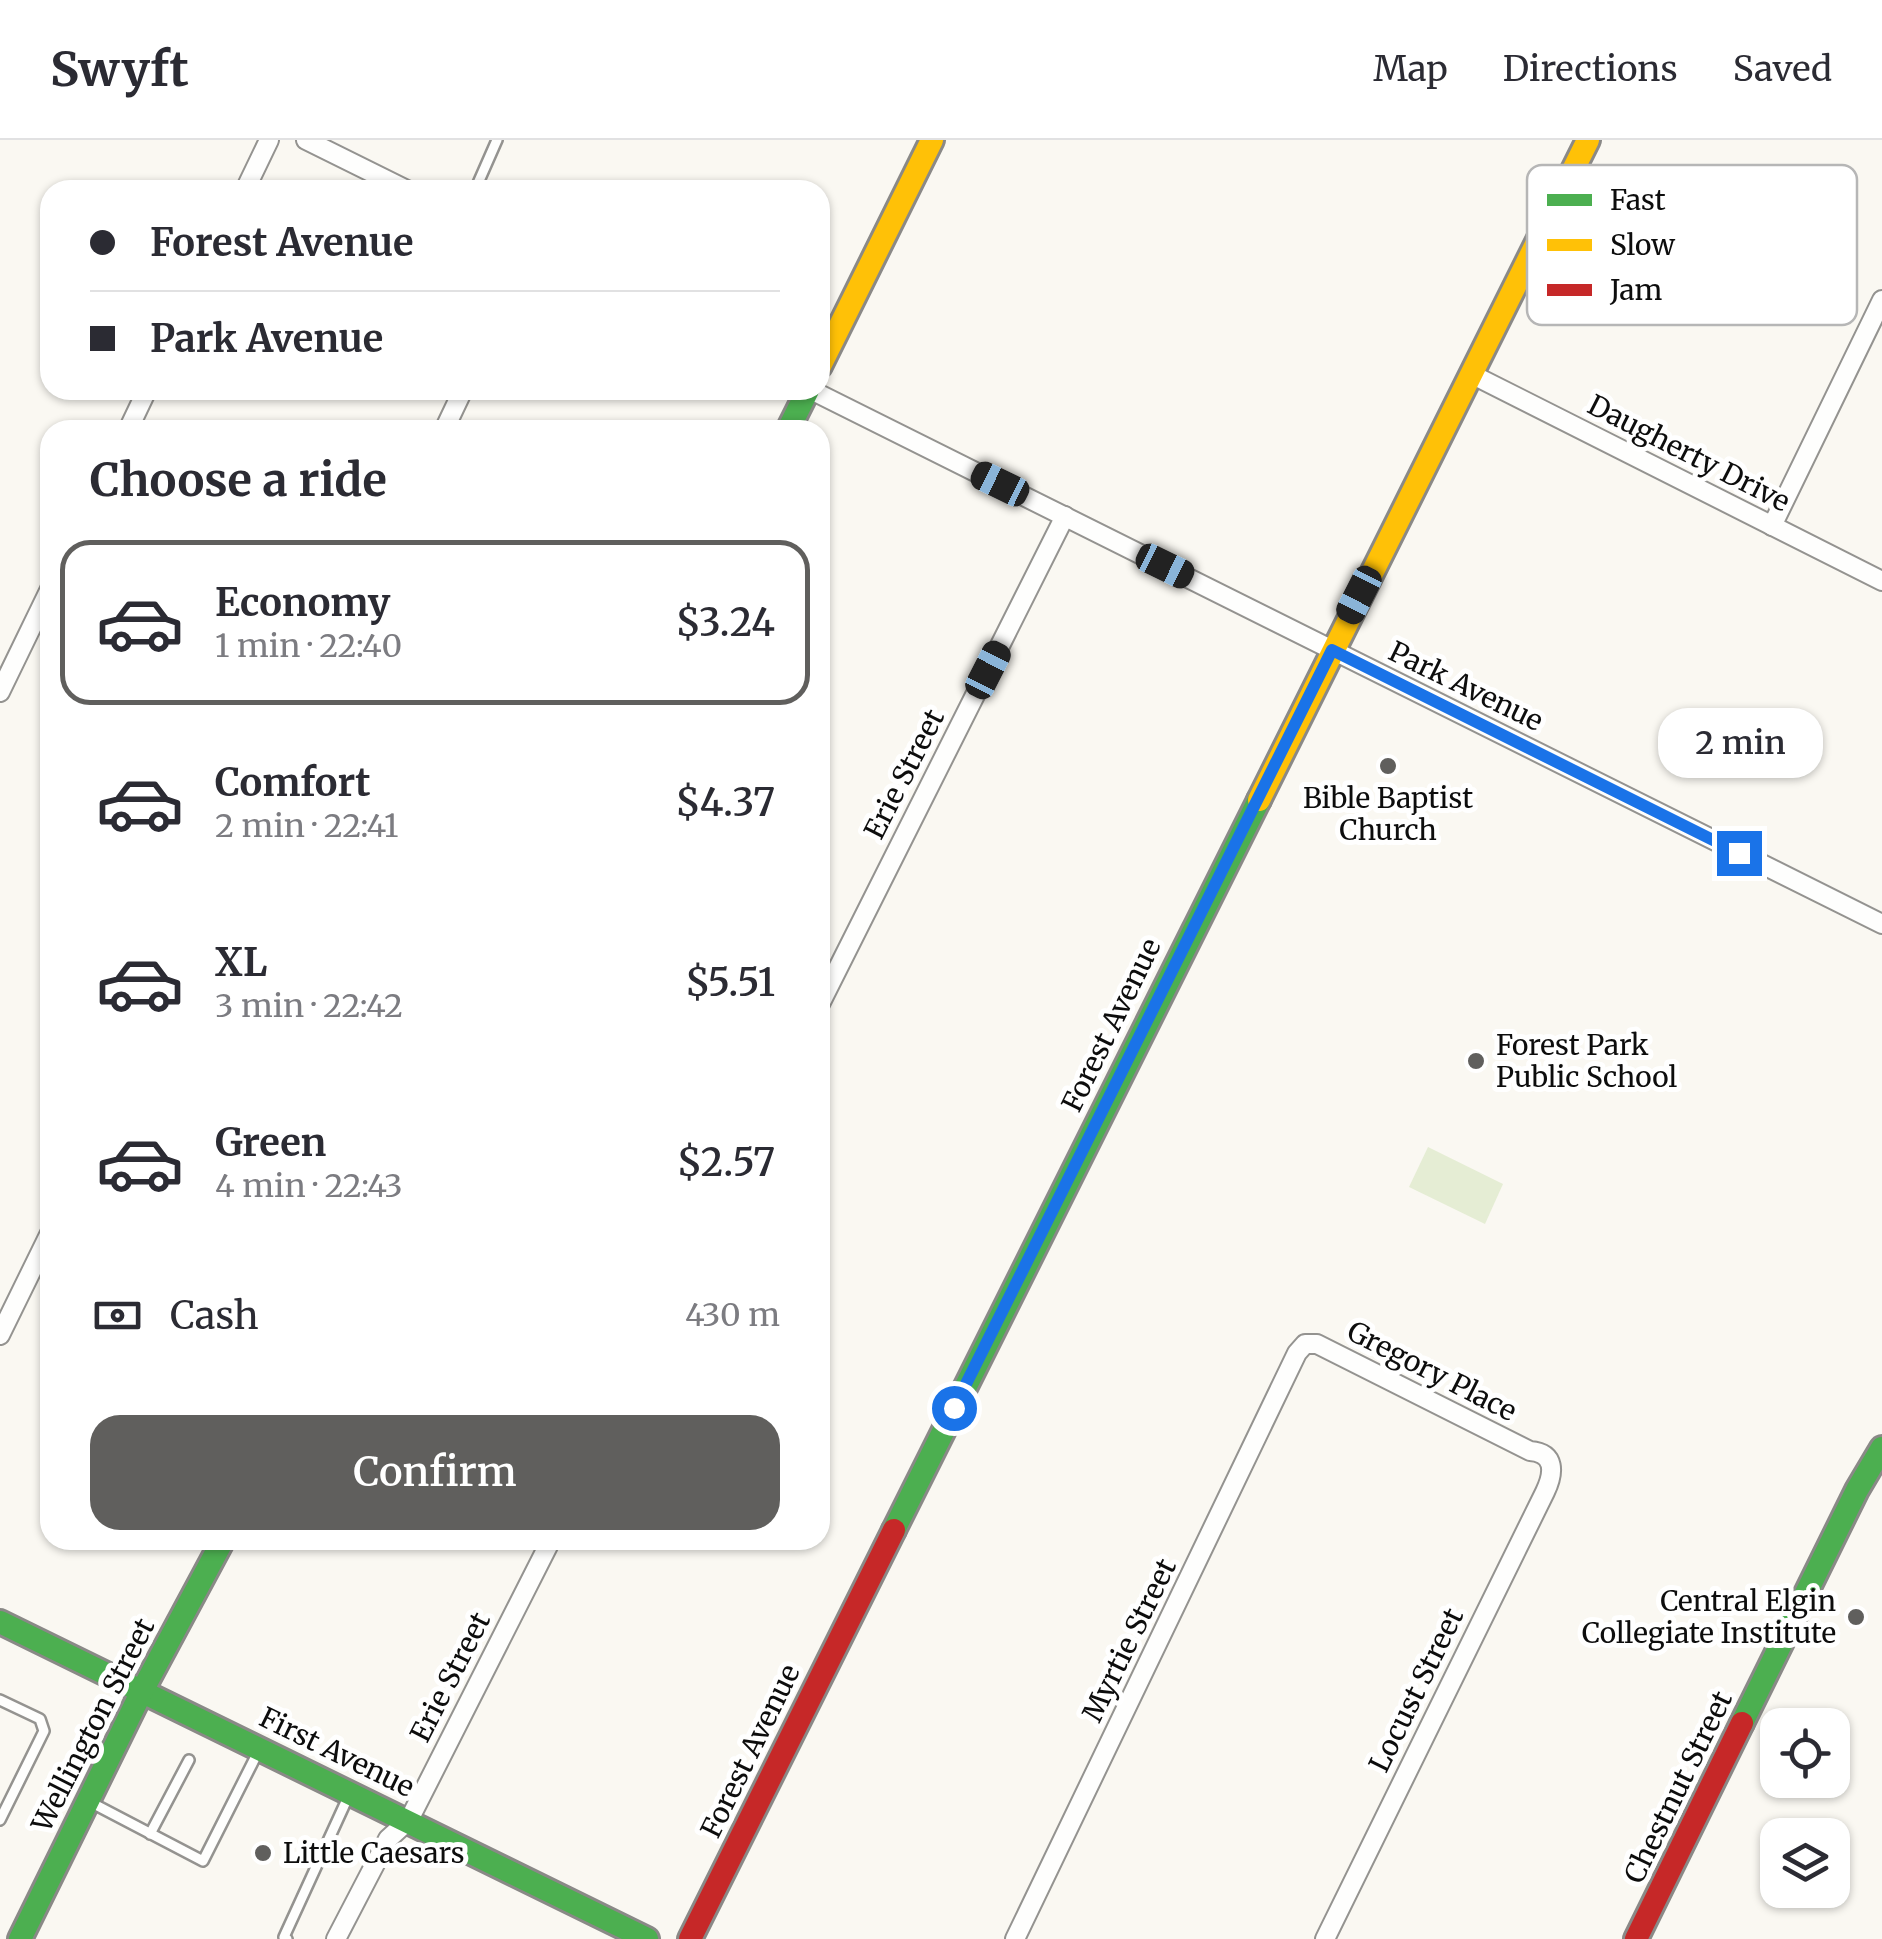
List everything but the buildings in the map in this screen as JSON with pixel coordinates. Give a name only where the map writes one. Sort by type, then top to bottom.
[{"type":"street","points":[[250,180],[269,140]]},
{"type":"street","points":[[306,140],[387,180]]},
{"type":"street","points":[[830,346],[932,140]]},
{"type":"street","name":"Forest Avenue","points":[[1576,165],[1588,140]]},
{"type":"street","name":"Forest Avenue","points":[[690,1939],[1527,262]]},
{"type":"street","points":[[1772,526],[1882,300]]},
{"type":"street","name":"Daugherty Drive","points":[[1471,374],[1882,581]]},
{"type":"street","name":"Park Avenue","points":[[829,400],[1882,924]]},
{"type":"street","name":"Erie Street","points":[[830,984],[1065,516]]},
{"type":"street","points":[[0,692],[40,610]]},
{"type":"street","points":[[0,1335],[40,1253]]},
{"type":"street","name":"Gregory Place","points":[[1292,1366],[1306,1344],[1317,1344],[1530,1451],[1540,1452],[1552,1464]]},
{"type":"street","name":"Myrtie Street","points":[[1015,1939],[1292,1366]]},
{"type":"street","name":"Chestnut Street","points":[[1636,1939],[1872,1461],[1882,1448]]},
{"type":"street","name":"Locust Street","points":[[1324,1939],[1545,1492],[1552,1464]]},
{"type":"street","name":"Wellington Street","points":[[20,1939],[142,1691],[218,1550]]},
{"type":"street","name":"Erie Street","points":[[336,1939],[388,1839],[408,1820],[545,1550]]},
{"type":"street","name":"First Avenue","points":[[0,1622],[647,1939]]},
{"type":"lane","points":[[479,180],[497,140]]},
{"type":"lane","points":[[0,1700],[40,1720],[44,1732],[0,1820]]},
{"type":"lane","points":[[88,1800],[203,1861],[260,1748]]},
{"type":"lane","points":[[150,1834],[189,1760]]},
{"type":"lane","points":[[287,1939],[284,1937],[350,1792]]},
{"type":"green space","points":[[1428,1147],[1503,1184],[1485,1224],[1409,1187]]},
{"type":"traffic: fast","points":[[793,420],[803,400]]},
{"type":"traffic: fast","points":[[894,1530],[1259,800]]},
{"type":"traffic: fast","points":[[1742,1723],[1857,1490],[1882,1448]]},
{"type":"traffic: fast","points":[[20,1939],[142,1691],[218,1550]]},
{"type":"traffic: fast","points":[[0,1622],[647,1939]]},
{"type":"traffic: slow","points":[[830,346],[932,140]]},
{"type":"traffic: slow","points":[[1576,165],[1588,140]]},
{"type":"traffic: slow","points":[[1259,800],[1527,262]]},
{"type":"traffic: jam","points":[[690,1939],[894,1530]]},
{"type":"traffic: jam","points":[[1636,1939],[1742,1723]]},
{"type":"place","name":"Bible Baptist Church","points":[[1388,766]]},
{"type":"place","name":"Forest Park Public School","points":[[1476,1061]]},
{"type":"place","name":"Central Elgin Collegiate Institute","points":[[1856,1617]]},
{"type":"place","name":"Little Caesars","points":[[263,1853]]},
{"type":"route","points":[[954,1408],[1332,650],[1739,853]]}]
